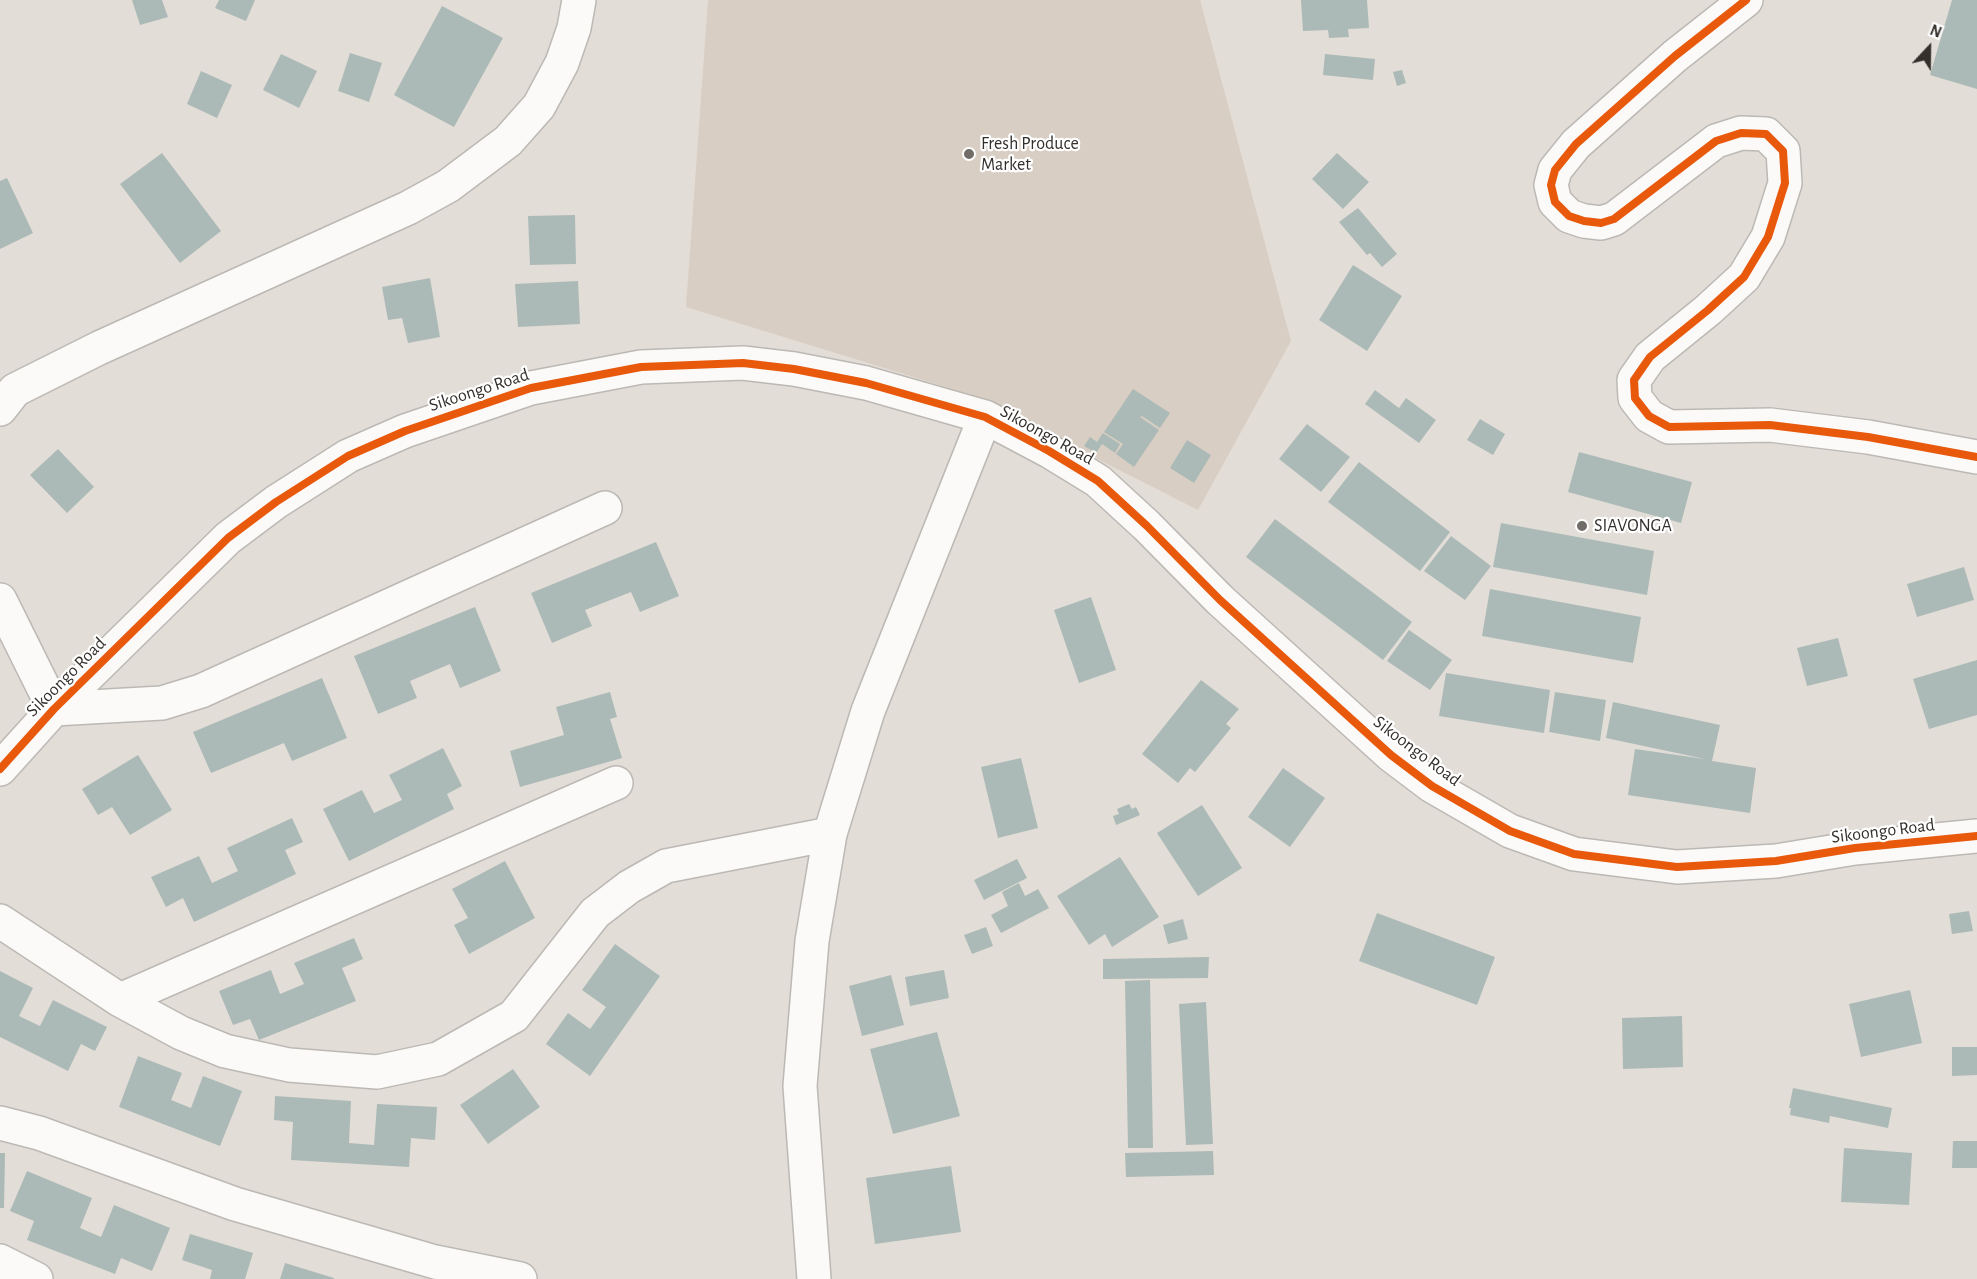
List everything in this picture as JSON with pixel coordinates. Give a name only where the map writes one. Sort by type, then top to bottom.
[{"type":"street","points":[[0,408],[15,390],[99,348],[408,208],[448,186],[508,141],[539,106],[561,63],[574,28],[579,0]]},
{"type":"street","points":[[1746,0],[1674,56],[1576,144],[1556,171],[1551,185],[1555,202],[1569,216],[1600,223],[1614,219],[1716,141],[1741,133],[1766,134],[1783,151],[1785,183],[1768,237],[1744,277],[1650,357],[1634,380],[1635,398],[1648,416],[1669,427],[1770,425],[1868,437],[1977,457]]},
{"type":"street","name":"Sikoongo Road","points":[[0,769],[54,709],[228,538],[276,502],[348,456],[405,431],[531,388],[641,367],[743,363],[794,369],[866,383],[985,417],[1098,481],[1147,526],[1220,600],[1391,755],[1432,786],[1510,831],[1575,854],[1677,867],[1776,861],[1855,848],[1977,836]]},
{"type":"street","points":[[814,1279],[800,1086],[812,941],[830,834],[868,711],[985,417]]},
{"type":"street","points":[[0,600],[54,709],[162,704],[201,692],[605,508]]},
{"type":"street","points":[[120,1000],[616,783]]},
{"type":"street","points":[[0,921],[120,1000],[181,1033],[225,1051],[289,1065],[377,1072],[438,1059],[514,1016],[595,913],[629,887],[666,866],[830,834]]},
{"type":"street","points":[[0,1123],[39,1133],[235,1204],[435,1262],[520,1279]]},
{"type":"street","points":[[0,1261],[36,1279]]},
{"type":"shaded area","name":"Fresh Produce Market","points":[[708,0],[1200,0],[1291,341],[1198,510],[969,394],[686,307]]},
{"type":"building","points":[[132,0],[162,0],[168,17],[140,25]]},
{"type":"building","points":[[219,0],[255,0],[246,21],[215,8]]},
{"type":"building","points":[[1301,0],[1367,0],[1369,28],[1348,29],[1349,37],[1329,38],[1328,30],[1303,31]]},
{"type":"building","points":[[1952,0],[1977,0],[1977,89],[1930,75]]},
{"type":"building","points":[[442,6],[503,38],[454,127],[394,95]]},
{"type":"building","points":[[350,53],[382,63],[369,102],[338,91]]},
{"type":"building","points":[[281,54],[317,71],[299,108],[263,90]]},
{"type":"building","points":[[1325,54],[1375,59],[1373,80],[1323,75]]},
{"type":"building","points":[[1402,70],[1406,83],[1397,86],[1393,72]]},
{"type":"building","points":[[201,71],[232,85],[217,118],[187,104]]},
{"type":"building","points":[[162,153],[221,231],[180,263],[120,184]]},
{"type":"building","points":[[1337,153],[1369,182],[1343,209],[1312,179]]},
{"type":"building","points":[[7,178],[33,233],[0,249],[0,181]]},
{"type":"building","points":[[1358,208],[1397,254],[1382,267],[1370,253],[1367,255],[1339,222]]},
{"type":"building","points":[[575,215],[576,264],[530,265],[528,216]]},
{"type":"building","points":[[1353,265],[1402,296],[1367,351],[1319,320]]},
{"type":"building","points":[[430,278],[440,337],[408,343],[402,318],[388,320],[382,287]]},
{"type":"building","points":[[578,281],[580,324],[518,327],[515,284]]},
{"type":"building","points":[[1133,389],[1170,413],[1160,428],[1142,416],[1140,417],[1159,430],[1134,467],[1116,454],[1123,444],[1104,432]]},
{"type":"building","points":[[1375,390],[1399,408],[1406,398],[1436,420],[1419,443],[1365,404]]},
{"type":"building","points":[[1480,419],[1505,434],[1493,455],[1467,440]]},
{"type":"building","points":[[1307,424],[1350,457],[1321,492],[1279,459]]},
{"type":"building","points":[[1103,433],[1120,444],[1115,453],[1102,444],[1096,453],[1084,446],[1090,437],[1097,442]]},
{"type":"building","points":[[1187,440],[1211,455],[1194,483],[1170,468]]},
{"type":"building","points":[[58,449],[94,487],[67,513],[30,475]]},
{"type":"building","points":[[1579,452],[1692,482],[1681,523],[1568,492]]},
{"type":"building","points":[[1359,462],[1450,532],[1420,571],[1328,502]]},
{"type":"building","points":[[1275,519],[1412,622],[1383,660],[1246,557]]},
{"type":"building","points":[[1501,523],[1654,551],[1647,595],[1493,567]]},
{"type":"building","points":[[1451,536],[1491,566],[1465,600],[1424,571]]},
{"type":"building","points":[[656,542],[679,596],[640,612],[631,592],[585,610],[592,626],[552,643],[531,593]]},
{"type":"building","points":[[1964,567],[1974,600],[1917,617],[1907,584]]},
{"type":"building","points":[[1490,589],[1641,617],[1633,663],[1482,636]]},
{"type":"building","points":[[1091,597],[1116,670],[1079,683],[1054,610]]},
{"type":"building","points":[[475,607],[501,671],[460,688],[450,664],[410,681],[417,698],[378,714],[354,656]]},
{"type":"building","points":[[1409,630],[1452,660],[1430,690],[1387,661]]},
{"type":"building","points":[[1838,638],[1848,676],[1807,686],[1797,648]]},
{"type":"building","points":[[1977,660],[1977,715],[1929,729],[1913,679]]},
{"type":"building","points":[[1446,673],[1550,690],[1544,733],[1439,716]]},
{"type":"building","points":[[322,678],[347,738],[292,761],[284,743],[211,773],[193,732]]},
{"type":"building","points":[[1201,680],[1239,709],[1226,724],[1231,728],[1195,772],[1190,768],[1178,783],[1142,754]]},
{"type":"building","points":[[610,692],[617,717],[610,719],[622,758],[520,787],[510,751],[564,735],[556,707]]},
{"type":"building","points":[[1555,692],[1606,700],[1600,741],[1549,732]]},
{"type":"building","points":[[1613,702],[1720,725],[1712,761],[1756,768],[1750,813],[1628,795],[1635,749],[1705,759],[1606,738]]},
{"type":"building","points":[[443,748],[462,786],[447,794],[454,809],[349,861],[323,809],[362,790],[374,813],[402,800],[389,775]]},
{"type":"building","points":[[138,755],[172,810],[130,835],[112,807],[98,815],[82,789]]},
{"type":"building","points":[[1021,758],[1038,828],[998,838],[981,767]]},
{"type":"building","points":[[1283,768],[1325,798],[1290,847],[1248,817]]},
{"type":"building","points":[[1129,804],[1132,809],[1136,807],[1140,815],[1116,825],[1113,816],[1119,814],[1117,809]]},
{"type":"building","points":[[1202,805],[1242,868],[1198,896],[1157,833]]},
{"type":"building","points":[[292,818],[303,842],[285,850],[296,874],[194,922],[183,898],[166,907],[151,877],[199,856],[212,883],[238,871],[227,848]]},
{"type":"building","points":[[1120,857],[1159,917],[1112,947],[1105,934],[1089,945],[1057,896]]},
{"type":"building","points":[[1017,859],[1027,878],[984,900],[974,880]]},
{"type":"building","points":[[505,861],[535,918],[469,954],[454,925],[468,918],[452,889]]},
{"type":"building","points":[[1019,883],[1025,896],[1038,889],[1049,908],[1001,933],[991,915],[1008,906],[1002,892]]},
{"type":"building","points":[[1969,911],[1973,931],[1952,934],[1949,914]]},
{"type":"building","points":[[1377,913],[1495,957],[1477,1005],[1359,961]]},
{"type":"building","points":[[1183,919],[1188,939],[1168,944],[1163,925]]},
{"type":"building","points":[[986,927],[993,946],[972,954],[964,935]]},
{"type":"building","points":[[354,938],[363,959],[342,968],[356,1001],[259,1040],[250,1019],[233,1025],[219,991],[271,970],[280,994],[304,984],[294,963]]},
{"type":"building","points":[[615,944],[660,976],[590,1076],[546,1044],[568,1013],[590,1029],[606,1007],[582,990]]},
{"type":"building","points":[[1209,957],[1208,978],[1103,979],[1103,959]]},
{"type":"building","points":[[944,970],[949,998],[910,1006],[905,977]]},
{"type":"building","points":[[0,971],[33,988],[19,1016],[40,1026],[53,1000],[107,1027],[95,1051],[81,1044],[68,1071],[0,1037]]},
{"type":"building","points":[[891,975],[904,1025],[862,1036],[849,986]]},
{"type":"building","points":[[1150,980],[1153,1148],[1128,1148],[1125,981]]},
{"type":"building","points":[[1910,990],[1922,1043],[1861,1057],[1849,1004]]},
{"type":"building","points":[[1206,1002],[1213,1144],[1186,1145],[1179,1004]]},
{"type":"building","points":[[1682,1016],[1683,1067],[1623,1069],[1622,1018]]},
{"type":"building","points":[[937,1032],[960,1116],[893,1134],[870,1049]]},
{"type":"building","points":[[1952,1047],[1977,1047],[1977,1075],[1952,1076]]},
{"type":"building","points":[[138,1056],[182,1073],[171,1100],[191,1108],[203,1076],[242,1091],[220,1146],[119,1107]]},
{"type":"building","points":[[513,1069],[540,1107],[488,1144],[460,1105]]},
{"type":"building","points":[[1793,1088],[1892,1108],[1888,1128],[1830,1116],[1829,1123],[1790,1115]]},
{"type":"building","points":[[275,1096],[351,1101],[349,1143],[374,1145],[377,1104],[437,1107],[435,1140],[411,1138],[409,1167],[291,1160],[293,1122],[274,1120]]},
{"type":"building","points":[[1953,1141],[1977,1141],[1977,1168],[1952,1168]]},
{"type":"building","points":[[1844,1148],[1912,1153],[1909,1205],[1841,1202]]},
{"type":"building","points":[[1213,1151],[1214,1175],[1126,1177],[1125,1153]]},
{"type":"building","points":[[0,1153],[5,1153],[4,1208],[0,1208]]},
{"type":"building","points":[[951,1166],[961,1232],[875,1244],[866,1178]]},
{"type":"building","points":[[27,1171],[92,1198],[80,1228],[101,1237],[114,1205],[170,1228],[152,1271],[121,1258],[115,1274],[27,1240],[34,1221],[10,1211]]},
{"type":"building","points":[[190,1234],[253,1253],[245,1279],[210,1279],[212,1270],[182,1260]]},
{"type":"building","points":[[285,1263],[334,1278],[334,1279],[280,1279]]},
{"type":"cycle path","points":[[1746,0],[1675,56],[1576,144],[1555,170],[1551,185],[1555,202],[1569,216],[1601,223],[1614,219],[1716,141],[1741,133],[1766,134],[1783,151],[1785,183],[1768,237],[1744,277],[1650,357],[1634,380],[1635,398],[1649,416],[1669,427],[1770,425],[1868,437],[1977,457]]},
{"type":"cycle path","points":[[0,769],[54,709],[228,538],[276,502],[348,456],[405,431],[531,388],[641,367],[743,363],[794,369],[866,383],[985,417],[1049,451],[1098,481],[1147,526],[1220,600],[1391,755],[1432,786],[1510,831],[1574,854],[1677,867],[1776,861],[1855,848],[1977,836]]},
{"type":"place","name":"Fresh Produce Market","points":[[969,154]]},
{"type":"place","name":"SIAVONGA","points":[[1582,526]]}]
